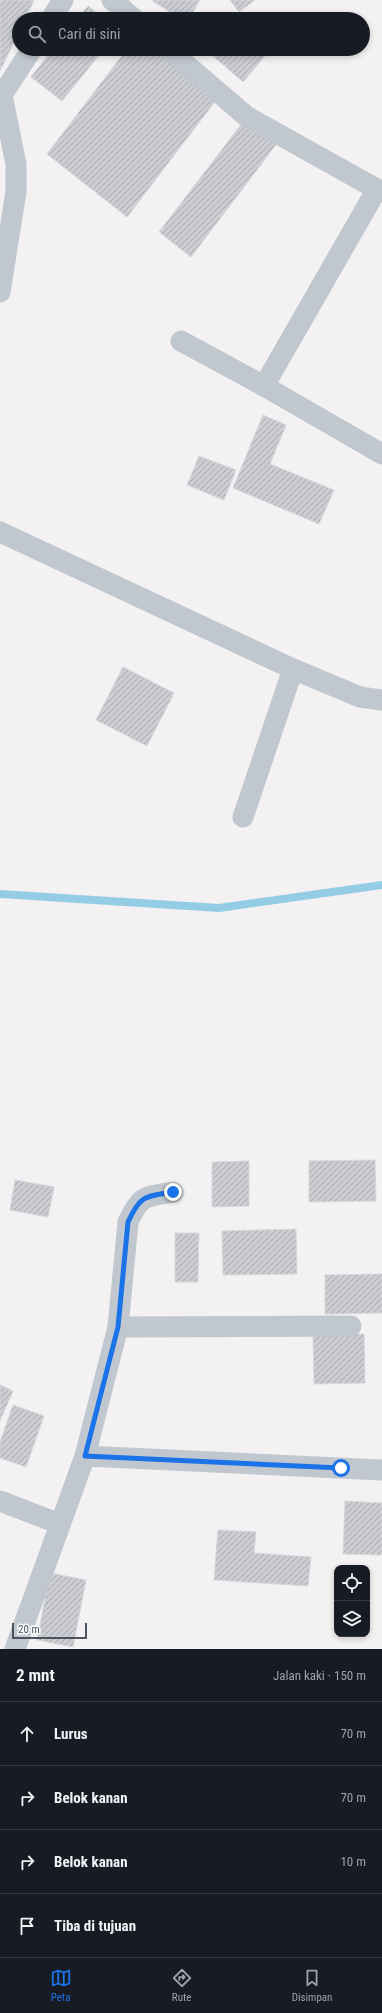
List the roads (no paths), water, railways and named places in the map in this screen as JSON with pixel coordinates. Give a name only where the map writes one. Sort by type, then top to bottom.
[{"type":"street","points":[[55,12],[63,0]]},
{"type":"street","points":[[112,0],[126,12]]},
{"type":"street","points":[[0,292],[16,192],[16,164],[1,97],[27,56]]},
{"type":"street","points":[[176,56],[246,116],[380,190],[264,386]]},
{"type":"street","points":[[181,342],[264,386],[382,454]]},
{"type":"street","points":[[0,532],[293,669],[360,697],[382,700]]},
{"type":"street","points":[[243,817],[293,669]]},
{"type":"street","points":[[15,1649],[85,1456],[118,1327],[128,1222],[134,1208],[144,1197],[173,1192]]},
{"type":"street","points":[[118,1327],[351,1326]]},
{"type":"street","points":[[85,1456],[382,1470]]},
{"type":"street","points":[[0,1501],[60,1524]]},
{"type":"waterway","points":[[0,894],[219,908],[382,885]]}]
